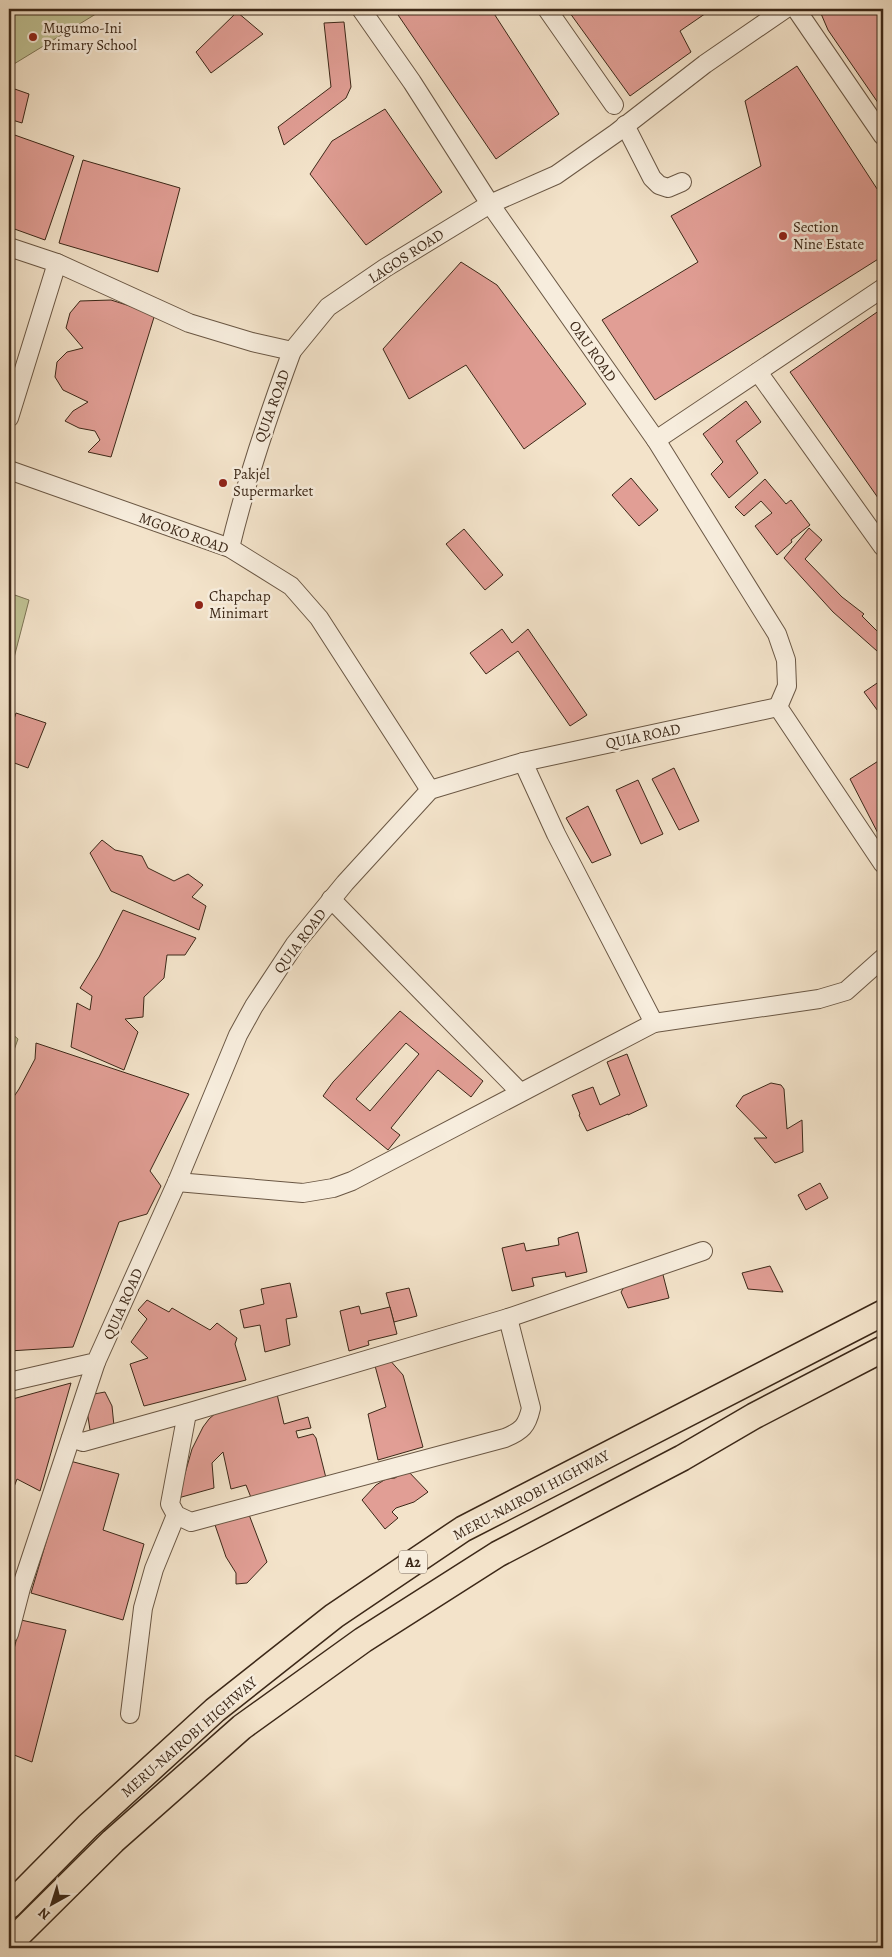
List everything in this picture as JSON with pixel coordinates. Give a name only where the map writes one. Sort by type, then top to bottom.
[{"type":"highway","name":"MERU-NAIROBI HIGHWAY","points":[[9,1906],[88,1826],[214,1710],[334,1616],[463,1529],[883,1313]]},
{"type":"highway","name":"MERU-NAIROBI HIGHWAY","points":[[9,1944],[113,1840],[242,1727],[363,1640],[498,1554],[682,1458],[754,1416],[878,1354]]},
{"type":"street","name":"OAU ROAD","points":[[361,9],[412,82],[490,204],[656,440],[777,634],[786,660],[787,686],[778,708]]},
{"type":"street","points":[[546,9],[614,105]]},
{"type":"street","name":"LAGOS ROAD","points":[[292,351],[328,307],[385,268],[490,204],[556,175],[692,73],[784,9]]},
{"type":"street","points":[[796,9],[883,136]]},
{"type":"street","points":[[625,125],[652,178],[659,185],[668,188],[682,182]]},
{"type":"street","points":[[9,247],[56,263],[189,323],[252,342],[292,351]]},
{"type":"street","points":[[9,418],[56,263]]},
{"type":"street","points":[[656,440],[883,288]]},
{"type":"street","name":"QUIA ROAD","points":[[230,548],[256,449],[292,351]]},
{"type":"street","points":[[758,372],[883,547]]},
{"type":"street","name":"MGOKO ROAD","points":[[9,470],[230,548],[291,586],[319,618],[430,790]]},
{"type":"street","points":[[778,708],[883,864]]},
{"type":"street","name":"QUIA ROAD","points":[[9,1634],[21,1588],[96,1362],[177,1182],[238,1035],[254,1006],[295,944],[331,900],[430,790],[524,762],[778,708]]},
{"type":"street","points":[[524,762],[556,834],[654,1023]]},
{"type":"street","points":[[331,900],[520,1092]]},
{"type":"street","points":[[177,1182],[303,1193],[333,1188],[352,1181],[654,1023],[819,999],[846,991],[882,961]]},
{"type":"street","points":[[71,1438],[83,1442],[187,1413],[508,1318],[703,1251]]},
{"type":"street","points":[[187,1413],[170,1504],[176,1516],[191,1522],[504,1438],[517,1433],[528,1423],[531,1408],[508,1318]]},
{"type":"street","points":[[9,1382],[96,1362]]},
{"type":"street","points":[[130,1714],[143,1608],[154,1569],[176,1516]]},
{"type":"green space","name":"Mugumo-Ini Primary School","points":[[9,9],[104,9],[9,67]]},
{"type":"green space","points":[[9,593],[29,600],[9,677]]},
{"type":"green space","points":[[9,1031],[18,1039],[9,1064]]},
{"type":"building","points":[[394,9],[491,9],[559,114],[496,159]]},
{"type":"building","points":[[567,9],[712,9],[680,31],[691,52],[630,96]]},
{"type":"building","points":[[819,9],[883,9],[883,110],[828,30]]},
{"type":"building","points":[[237,12],[263,34],[211,73],[196,52]]},
{"type":"building","points":[[344,22],[351,87],[346,98],[284,145],[278,127],[331,87],[324,23]]},
{"type":"building","name":"Section Nine Estate","points":[[797,66],[883,198],[883,256],[655,400],[602,320],[698,262],[671,216],[761,166],[745,101]]},
{"type":"building","points":[[9,87],[29,94],[22,123],[9,119]]},
{"type":"building","points":[[385,109],[442,192],[366,245],[310,174],[332,141]]},
{"type":"building","points":[[9,133],[74,156],[45,240],[9,227]]},
{"type":"building","points":[[83,160],[180,188],[158,272],[59,243]]},
{"type":"building","points":[[461,262],[497,285],[586,404],[524,449],[466,365],[409,399],[383,349]]},
{"type":"building","points":[[111,300],[155,314],[111,457],[88,452],[100,440],[95,431],[79,428],[65,421],[73,411],[88,402],[63,390],[55,377],[57,362],[67,352],[83,348],[66,328],[70,313],[80,301]]},
{"type":"building","points":[[883,308],[883,505],[790,372]]},
{"type":"building","points":[[746,401],[761,422],[736,441],[758,473],[729,498],[711,474],[723,462],[703,434]]},
{"type":"building","points":[[631,478],[658,510],[639,526],[612,495]]},
{"type":"building","points":[[765,479],[786,504],[791,500],[810,525],[791,540],[792,542],[777,555],[755,526],[772,513],[761,501],[744,516],[735,507]]},
{"type":"building","points":[[809,528],[822,540],[805,559],[842,597],[864,614],[862,616],[883,637],[883,644],[877,651],[833,612],[784,558]]},
{"type":"building","points":[[464,529],[503,575],[485,590],[446,544]]},
{"type":"building","points":[[502,629],[512,643],[528,629],[587,715],[570,726],[518,651],[486,674],[470,653]]},
{"type":"building","points":[[883,679],[883,718],[864,692]]},
{"type":"building","points":[[16,713],[46,723],[28,768],[9,761],[9,735]]},
{"type":"building","points":[[883,758],[883,843],[850,779]]},
{"type":"building","points":[[674,768],[699,821],[679,830],[652,779]]},
{"type":"building","points":[[638,780],[663,834],[641,844],[616,790]]},
{"type":"building","points":[[588,806],[611,855],[592,863],[566,818]]},
{"type":"building","points":[[102,840],[115,850],[142,856],[148,868],[174,881],[188,874],[203,885],[192,897],[206,906],[199,930],[111,891],[90,853]]},
{"type":"building","points":[[123,910],[196,938],[185,955],[167,955],[164,978],[144,997],[143,1017],[125,1019],[138,1032],[124,1070],[71,1047],[77,1003],[90,1010],[92,996],[80,988],[99,957]]},
{"type":"building","points":[[400,1011],[483,1081],[471,1097],[438,1070],[391,1128],[400,1135],[388,1150],[323,1096],[333,1082]],"holes":[[[406,1043],[419,1054],[370,1111],[356,1099]]]},
{"type":"building","points":[[36,1043],[189,1094],[150,1171],[161,1186],[147,1214],[119,1222],[73,1347],[9,1351],[9,1104],[35,1059]]},
{"type":"building","points":[[627,1054],[647,1106],[587,1131],[572,1095],[593,1087],[600,1105],[620,1095],[607,1062]]},
{"type":"building","points":[[771,1083],[781,1085],[784,1089],[787,1129],[802,1120],[803,1152],[775,1163],[754,1138],[767,1138],[736,1106],[743,1096]]},
{"type":"building","points":[[820,1183],[828,1198],[806,1210],[798,1195]]},
{"type":"building","points":[[578,1232],[587,1272],[566,1277],[565,1272],[532,1278],[534,1286],[512,1291],[502,1248],[524,1243],[526,1251],[559,1245],[558,1238]]},
{"type":"building","points":[[770,1266],[783,1292],[748,1289],[742,1273]]},
{"type":"building","points":[[662,1271],[669,1298],[628,1308],[621,1292],[628,1281]]},
{"type":"building","points":[[290,1283],[297,1317],[286,1319],[290,1345],[265,1352],[260,1325],[244,1328],[240,1310],[264,1304],[261,1289]]},
{"type":"building","points":[[409,1288],[417,1316],[394,1322],[386,1293]]},
{"type":"building","points":[[147,1300],[169,1312],[172,1308],[210,1330],[217,1323],[237,1338],[235,1344],[246,1380],[144,1406],[130,1364],[148,1358],[131,1342],[147,1319],[138,1310]]},
{"type":"building","points":[[359,1306],[361,1314],[390,1307],[397,1334],[368,1341],[369,1345],[349,1351],[340,1311]]},
{"type":"building","points":[[388,1358],[403,1375],[423,1447],[378,1460],[368,1414],[386,1407],[374,1362]]},
{"type":"building","points":[[71,1383],[40,1491],[17,1479],[9,1500],[9,1400]]},
{"type":"building","points":[[105,1392],[112,1406],[114,1426],[90,1430],[86,1404],[94,1394]]},
{"type":"building","points":[[277,1394],[284,1424],[308,1417],[311,1428],[296,1431],[298,1438],[313,1434],[316,1438],[326,1478],[252,1500],[246,1485],[231,1489],[223,1452],[212,1463],[214,1488],[178,1498],[192,1449],[209,1419],[217,1412]]},
{"type":"building","points":[[70,1461],[119,1474],[103,1530],[144,1544],[123,1620],[31,1593]]},
{"type":"building","points":[[407,1470],[428,1492],[414,1502],[396,1508],[392,1512],[398,1518],[385,1529],[362,1500],[376,1485],[386,1479],[395,1478]]},
{"type":"building","points":[[248,1512],[267,1562],[247,1583],[236,1584],[236,1573],[226,1557],[214,1522]]},
{"type":"building","points":[[21,1620],[66,1630],[32,1762],[9,1753],[9,1670]]},
{"type":"place","name":"Mugumo-Ini Primary School","points":[[33,37]]},
{"type":"place","name":"Section Nine Estate","points":[[783,236]]},
{"type":"place","name":"Pakjel Supermarket","points":[[223,483]]},
{"type":"place","name":"Chapchap Minimart","points":[[199,605]]}]
